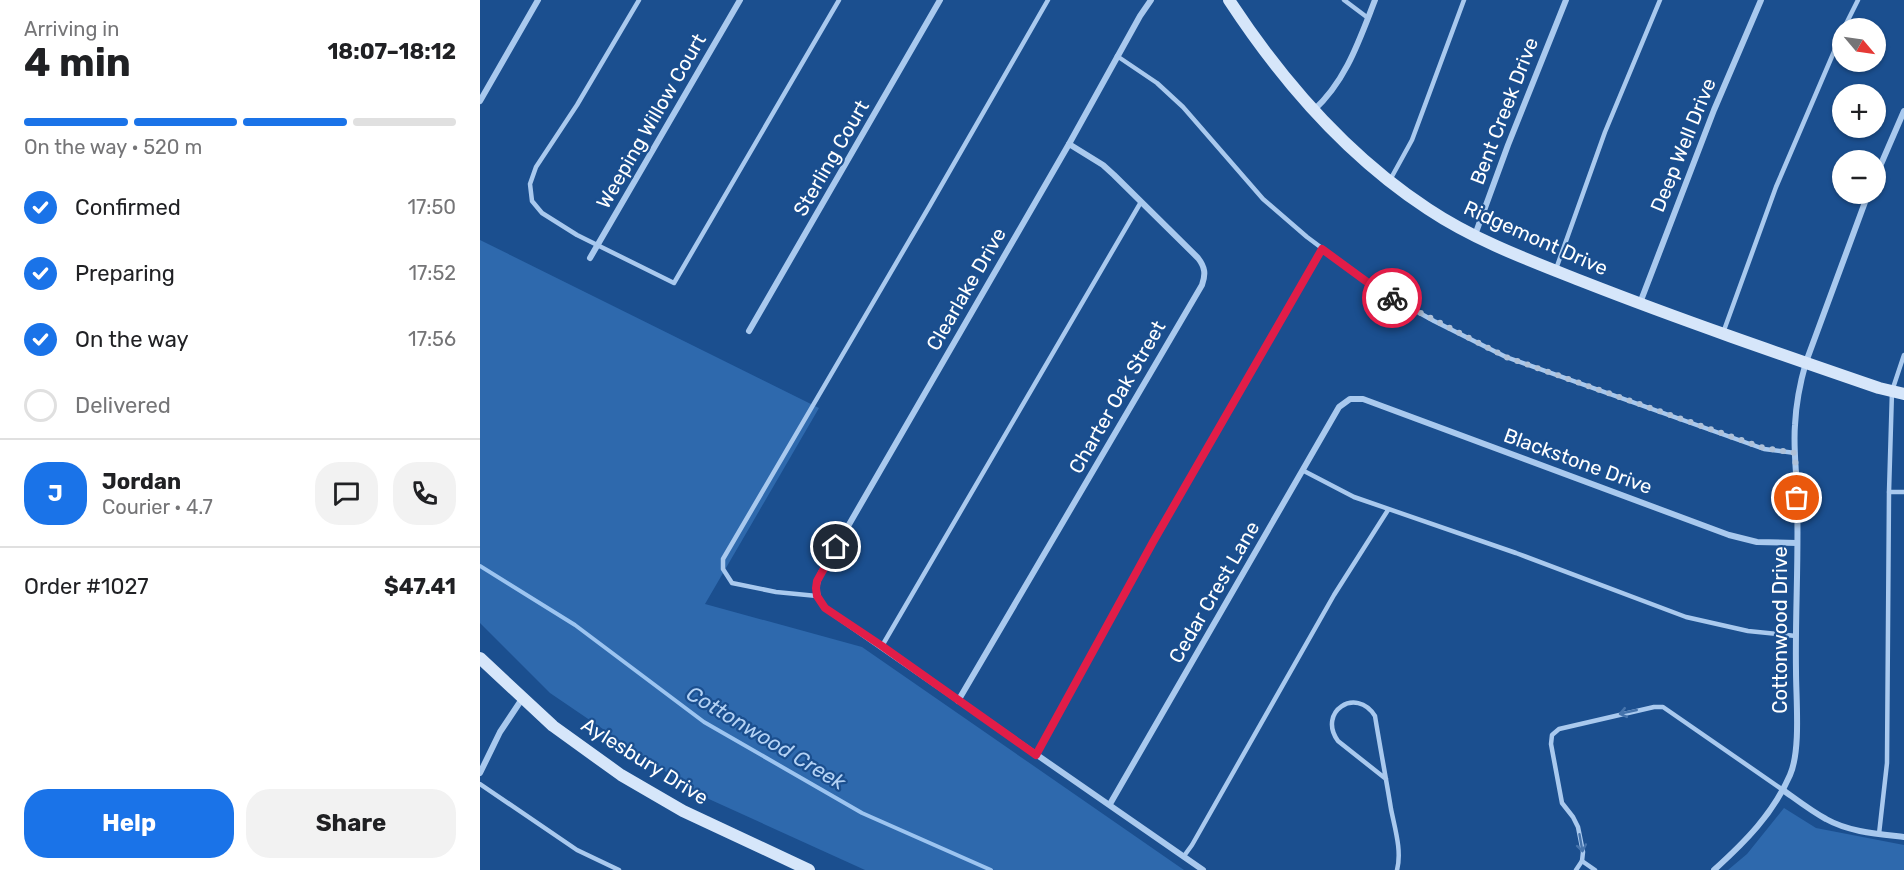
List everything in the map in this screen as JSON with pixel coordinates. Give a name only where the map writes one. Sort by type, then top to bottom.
[{"type":"street","points":[[480,101],[538,0]]},
{"type":"street","name":"Weeping Willow Court","points":[[590,258],[740,0]]},
{"type":"street","name":"Sterling Court","points":[[749,331],[940,0]]},
{"type":"street","name":"Clearlake Drive","points":[[817,596],[817,581],[836,547],[1151,0]]},
{"type":"street","name":"Ridgemont Drive","points":[[1230,0],[1299,96],[1313,111],[1378,172],[1429,210],[1524,258],[1640,304],[1898,393]]},
{"type":"street","points":[[1313,111],[1329,97],[1341,78],[1375,0]]},
{"type":"street","name":"Bent Creek Drive","points":[[1475,235],[1566,0]]},
{"type":"street","name":"Deep Well Drive","points":[[1640,304],[1714,110],[1761,0]]},
{"type":"street","points":[[1886,153],[1904,111]]},
{"type":"street","name":"Charter Oak Street","points":[[958,701],[1205,278],[1202,264],[1141,202],[1103,165],[1069,144]]},
{"type":"street","name":"Cottonwood Drive","points":[[1714,870],[1760,825],[1776,804],[1791,775],[1796,754],[1795,425],[1798,390],[1864,204]]},
{"type":"street","name":"Cedar Crest Lane","points":[[1110,804],[1339,407],[1350,399]]},
{"type":"street","name":"Blackstone Drive","points":[[1350,399],[1363,399],[1729,535],[1757,542],[1797,543]]},
{"type":"street","points":[[817,596],[825,608],[1203,870]]},
{"type":"street","name":"Aylesbury Drive","points":[[480,658],[553,726],[621,774],[683,811],[809,870]]},
{"type":"street","points":[[480,773],[500,732],[522,699]]},
{"type":"street","points":[[1783,790],[1827,820],[1852,829],[1904,837]]},
{"type":"lane","points":[[639,0],[577,105],[536,167],[530,184],[532,201],[542,213],[578,236],[674,283],[839,0]]},
{"type":"lane","points":[[817,596],[777,592],[732,583],[723,569],[723,559],[1048,0]]},
{"type":"lane","points":[[1344,0],[1368,18]]},
{"type":"lane","points":[[1390,181],[1412,140],[1464,0]]},
{"type":"lane","points":[[1556,270],[1605,132],[1660,0]]},
{"type":"lane","points":[[1849,18],[1858,0]]},
{"type":"lane","points":[[1117,56],[1157,83],[1183,107],[1263,199],[1322,249],[1378,290],[1506,357],[1764,448],[1795,453]]},
{"type":"lane","points":[[1723,333],[1776,187],[1832,56]]},
{"type":"lane","points":[[882,646],[1141,202]]},
{"type":"lane","points":[[1036,755],[1153,542],[1322,249]]},
{"type":"lane","points":[[1879,834],[1887,763],[1889,492],[1898,393],[1904,356]]},
{"type":"lane","points":[[1304,471],[1354,497],[1388,510],[1516,553],[1686,617],[1748,631],[1796,636]]},
{"type":"lane","points":[[1889,492],[1904,492]]},
{"type":"lane","points":[[1184,855],[1334,595],[1388,510]]},
{"type":"lane","points":[[1386,779],[1338,741],[1334,735],[1332,721],[1338,708],[1344,704],[1359,702],[1371,710],[1375,716],[1399,853],[1397,870]]},
{"type":"lane","points":[[1576,870],[1582,861],[1583,852],[1577,822],[1562,802],[1551,744],[1555,731],[1563,727],[1659,706],[1783,790]]},
{"type":"lane","points":[[480,784],[577,850],[619,870]]},
{"type":"lane","points":[[1582,861],[1595,870]]},
{"type":"shaded area","points":[[480,240],[819,408],[705,604],[862,647],[1184,870],[865,870],[700,795],[550,693],[480,623]]},
{"type":"shaded area","points":[[1784,808],[1816,828],[1904,845],[1904,870],[1728,870],[1747,854]]},
{"type":"waterway","name":"Cottonwood Creek","points":[[480,566],[575,625],[704,722],[862,813],[991,870]]},
{"type":"way so far","points":[[1392,298],[1506,357],[1764,448],[1795,453],[1797,498]]},
{"type":"route","points":[[836,547],[817,581],[817,596],[820,603],[1036,755],[1153,542],[1322,249],[1392,298]]}]
